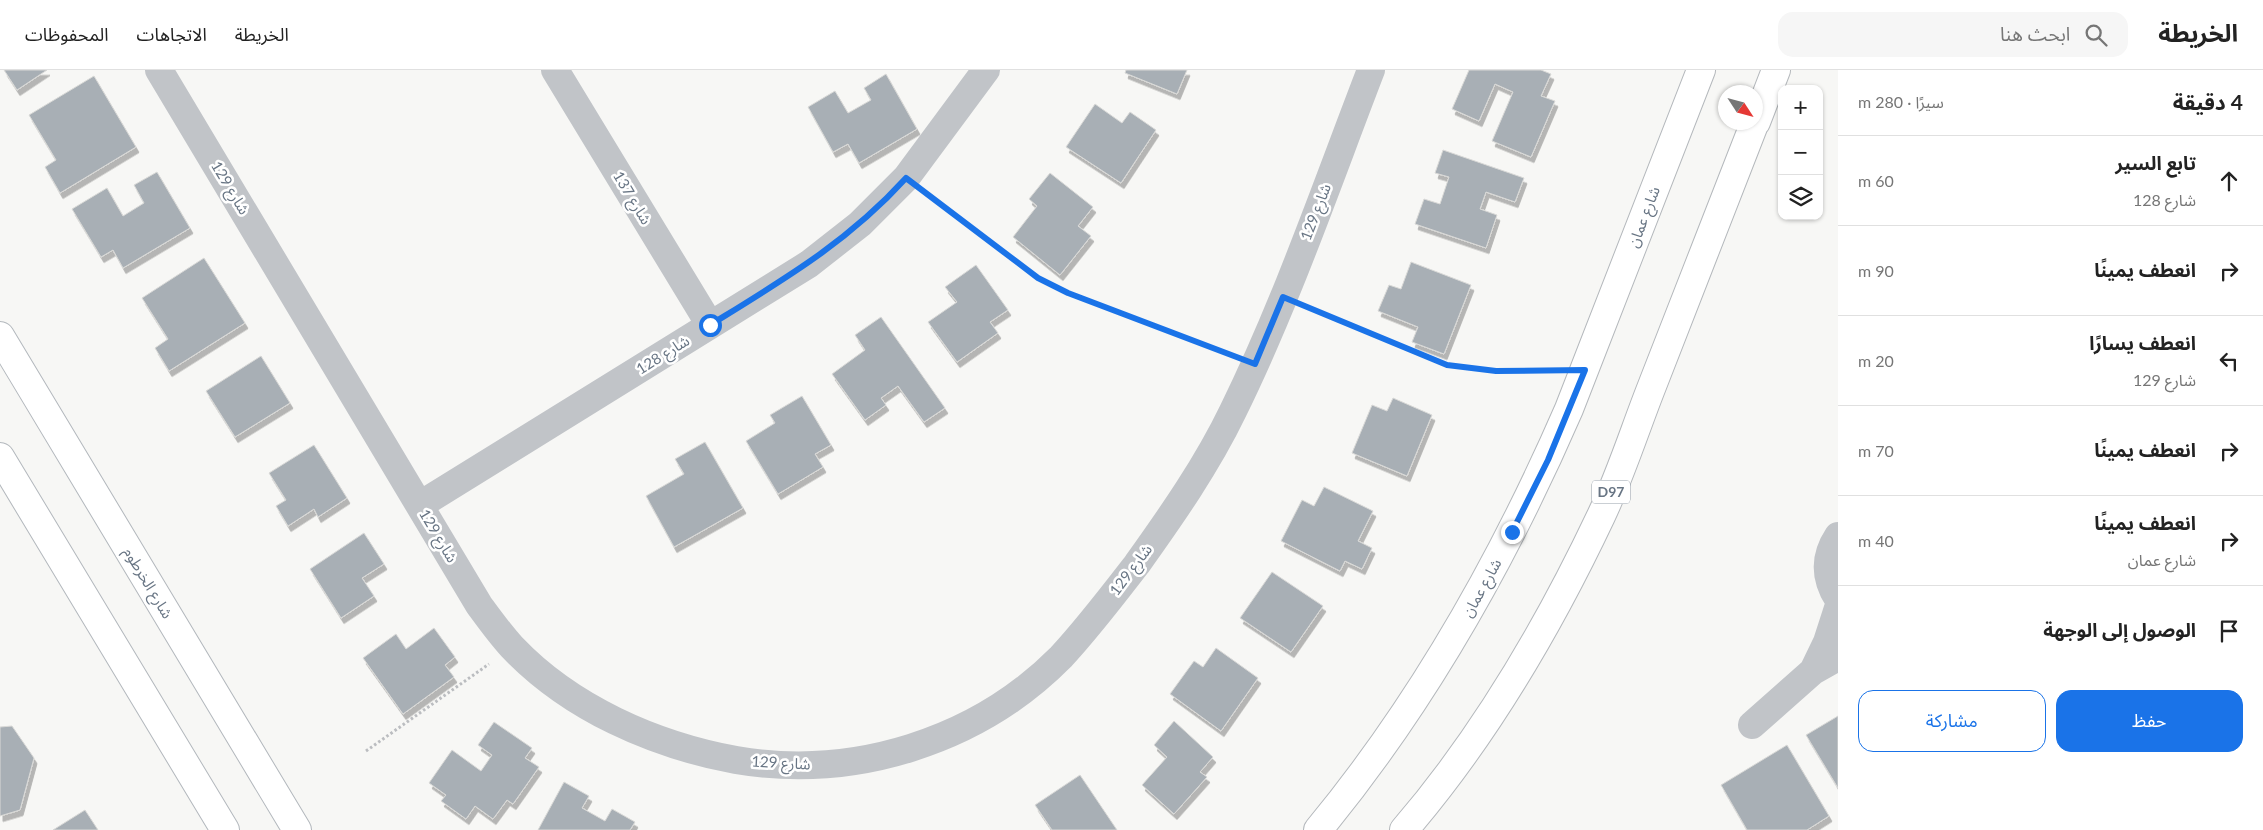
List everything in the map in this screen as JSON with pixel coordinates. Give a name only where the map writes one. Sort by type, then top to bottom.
[{"type":"main road","name":"شارع عمان","points":[[1318,830],[1358,782],[1400,722],[1473,605],[1512,532],[1548,460],[1585,370],[1701,70]]},
{"type":"main road","name":"D97","points":[[1763,102],[1776,70]]},
{"type":"main road","name":"D97","points":[[1404,830],[1461,757],[1501,699],[1538,639],[1571,577],[1602,514],[1752,130]]},
{"type":"main road","name":"شارع الخرطوم","points":[[0,336],[297,830]]},
{"type":"main road","points":[[0,457],[225,830]]},
{"type":"street","name":"شارع 129","points":[[159,70],[479,605],[512,648],[541,674],[569,695],[599,713],[671,744],[712,756],[753,763],[824,764],[876,758],[931,742],[967,726],[1008,700],[1060,657],[1086,628],[1145,552],[1200,472],[1232,415],[1283,297],[1371,70]]},
{"type":"street","name":"شارع 137","points":[[555,70],[710,325]]},
{"type":"street","name":"شارع 128","points":[[420,505],[809,264],[830,248],[883,204],[906,178],[980,72]]},
{"type":"street","points":[[1838,536],[1832,544],[1827,574],[1838,599]]},
{"type":"street","points":[[1813,671],[1827,642],[1838,608]]},
{"type":"street","points":[[1752,725],[1813,671],[1838,657]]},
{"type":"path","points":[[906,178],[1038,278],[1068,293],[1255,364]]},
{"type":"path","points":[[1283,297],[1447,365],[1496,371],[1585,370]]},
{"type":"path","points":[[366,751],[512,648]]},
{"type":"building","points":[[4,70],[47,70],[17,90]]},
{"type":"building","points":[[1126,70],[1187,70],[1177,94],[1125,73]]},
{"type":"building","points":[[1469,70],[1541,70],[1551,74],[1541,96],[1555,101],[1531,157],[1492,141],[1513,92],[1495,84],[1479,121],[1452,109]]},
{"type":"building","points":[[886,74],[917,129],[859,163],[848,144],[833,152],[808,107],[835,91],[848,113],[871,100],[864,88]]},
{"type":"building","points":[[94,76],[136,147],[60,193],[45,167],[56,160],[29,115]]},
{"type":"building","points":[[1095,104],[1122,123],[1130,112],[1156,130],[1121,183],[1066,147]]},
{"type":"building","points":[[1443,150],[1524,178],[1515,202],[1486,192],[1480,209],[1497,215],[1486,248],[1415,224],[1424,199],[1440,204],[1449,177],[1435,173]]},
{"type":"building","points":[[157,172],[190,228],[123,268],[113,250],[101,257],[72,209],[107,188],[123,216],[144,203],[134,185]]},
{"type":"building","points":[[1050,173],[1093,207],[1078,226],[1091,236],[1060,275],[1013,237],[1037,206],[1029,199]]},
{"type":"building","points":[[204,258],[245,323],[169,371],[155,348],[168,339],[142,298]]},
{"type":"building","points":[[1411,262],[1471,285],[1444,354],[1412,342],[1418,327],[1378,311],[1389,285],[1401,289]]},
{"type":"building","points":[[976,265],[1008,310],[990,322],[998,333],[957,362],[928,322],[957,302],[945,287]]},
{"type":"building","points":[[881,317],[945,408],[924,422],[898,386],[881,398],[886,405],[865,420],[832,374],[865,350],[855,335]]},
{"type":"building","points":[[261,356],[290,403],[235,437],[206,391]]},
{"type":"building","points":[[802,396],[831,445],[815,454],[823,467],[778,494],[746,441],[775,423],[770,415]]},
{"type":"building","points":[[1393,398],[1432,415],[1407,476],[1352,453],[1372,405],[1387,411]]},
{"type":"building","points":[[705,442],[743,508],[674,547],[646,496],[684,474],[675,459]]},
{"type":"building","points":[[314,445],[347,498],[318,517],[314,509],[288,526],[276,506],[286,500],[269,473]]},
{"type":"building","points":[[1324,487],[1373,511],[1358,541],[1372,548],[1362,569],[1345,561],[1340,571],[1281,541],[1302,500],[1314,506]]},
{"type":"building","points":[[364,533],[384,564],[362,578],[374,596],[341,618],[310,569]]},
{"type":"building","points":[[1272,572],[1323,606],[1291,652],[1240,618]]},
{"type":"building","points":[[434,628],[455,657],[445,665],[454,677],[403,714],[363,658],[396,634],[406,649]]},
{"type":"building","points":[[1216,648],[1258,678],[1221,731],[1170,694],[1194,661],[1203,667]]},
{"type":"building","points":[[1838,716],[1838,788],[1806,735]]},
{"type":"building","points":[[1174,721],[1213,757],[1200,772],[1207,777],[1174,814],[1142,785],[1167,757],[1154,745]]},
{"type":"building","points":[[494,722],[532,748],[525,758],[539,767],[513,804],[507,800],[493,819],[475,806],[466,819],[441,801],[446,795],[429,783],[452,750],[481,771],[492,755],[478,745]]},
{"type":"building","points":[[12,726],[34,758],[20,810],[0,816],[0,727]]},
{"type":"building","points":[[1787,745],[1829,816],[1807,830],[1747,830],[1721,785]]},
{"type":"building","points":[[1080,775],[1117,830],[1052,830],[1035,805]]},
{"type":"building","points":[[564,782],[589,796],[582,808],[605,821],[612,809],[635,822],[630,830],[538,830]]},
{"type":"building","points":[[85,810],[98,830],[53,830]]},
{"type":"route","points":[[710,325],[809,264],[883,204],[906,178],[1038,278],[1068,293],[1255,364],[1283,297],[1447,365],[1496,371],[1585,370],[1548,460],[1512,532]]}]
